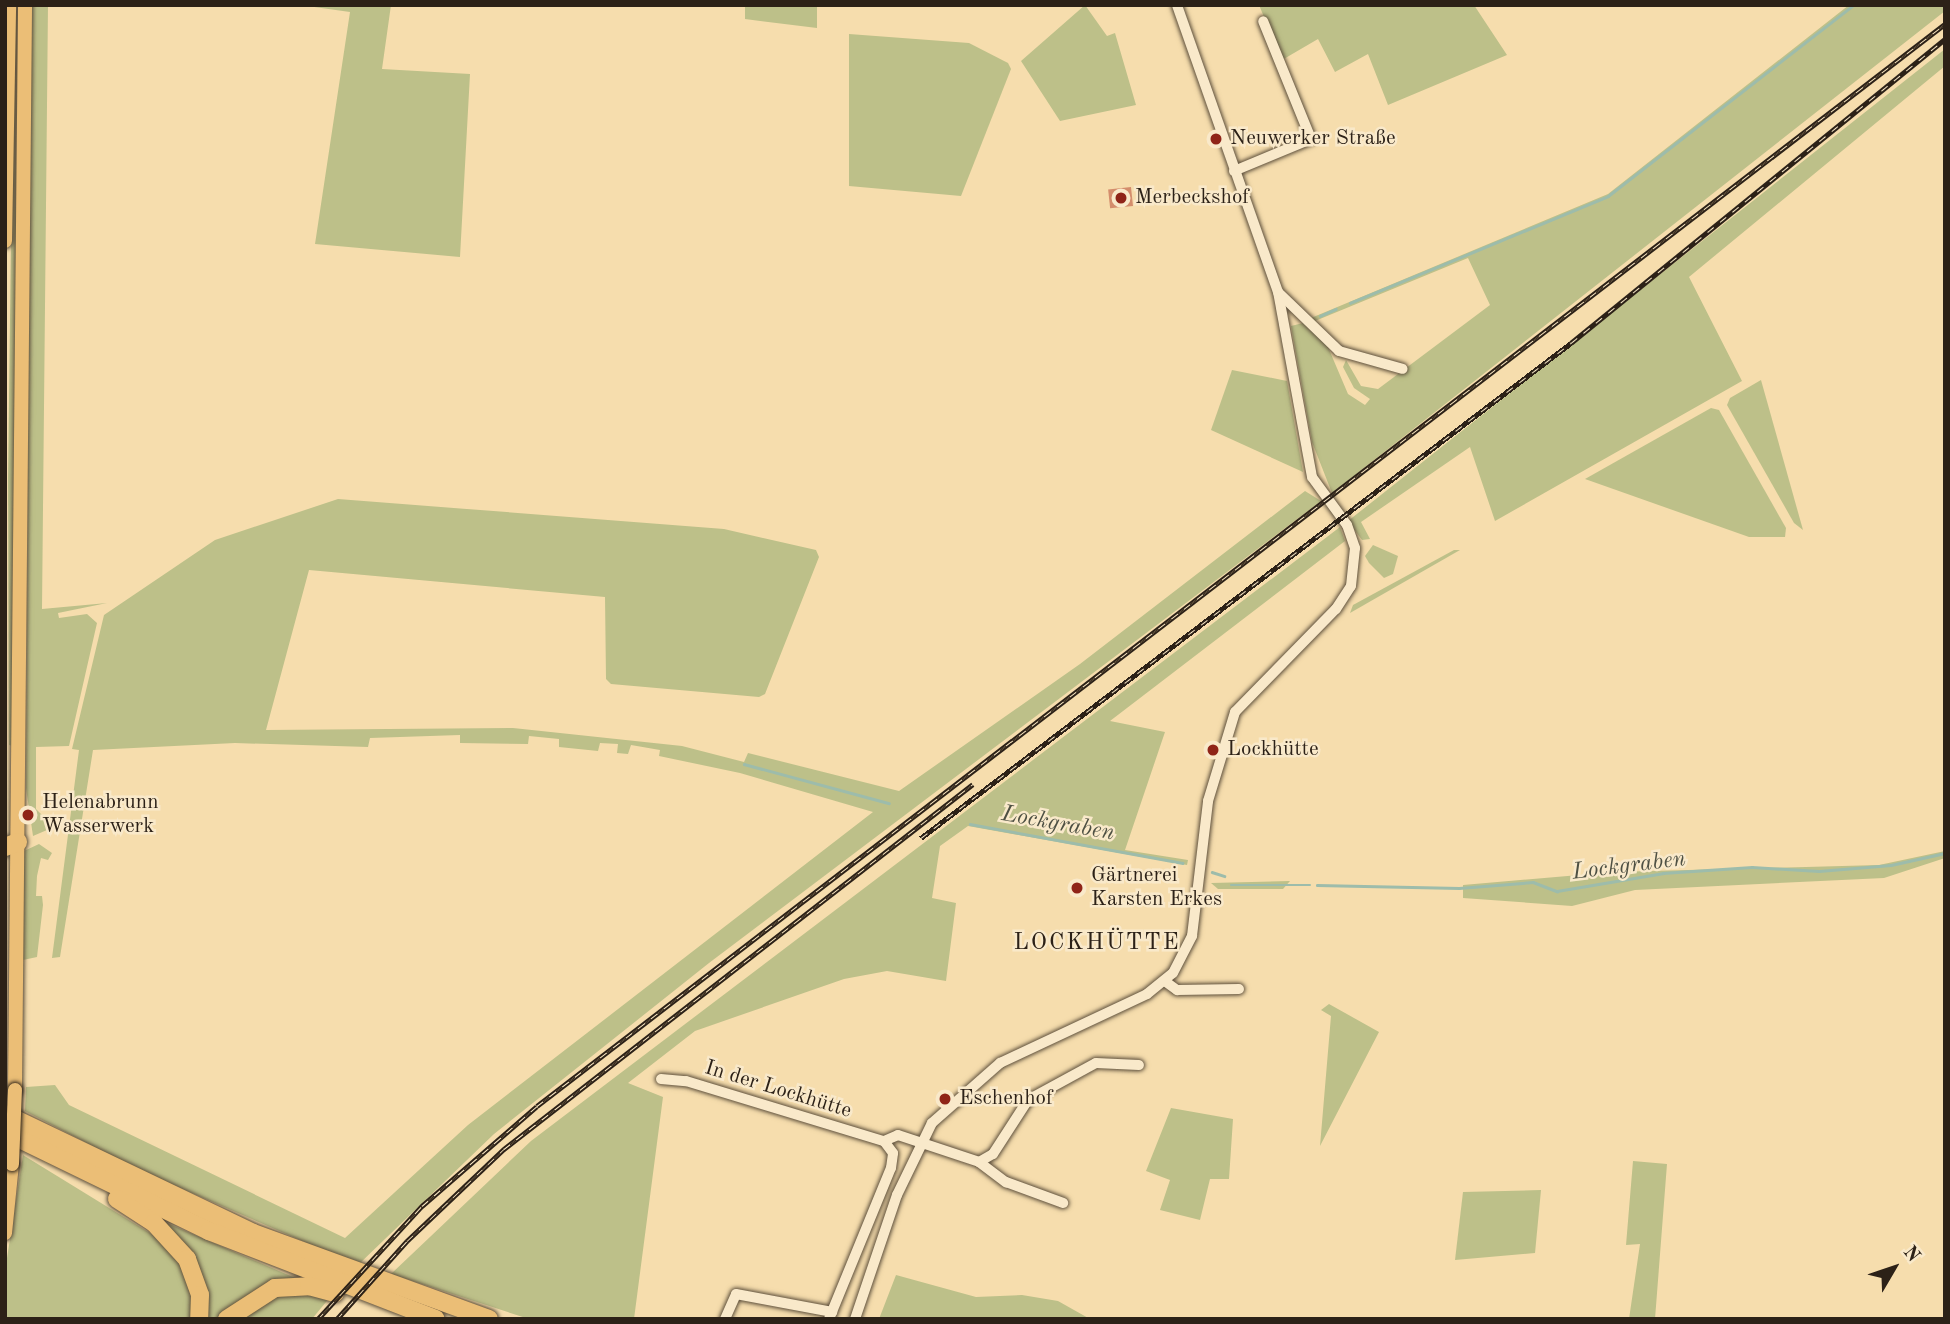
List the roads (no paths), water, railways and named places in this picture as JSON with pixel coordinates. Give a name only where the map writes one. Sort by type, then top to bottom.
[{"type":"highway","points":[[5,1114],[253,1233],[488,1319]]},
{"type":"highway","points":[[5,1132],[281,1262],[430,1317]]},
{"type":"highway","points":[[31,1146],[145,1217],[178,1246],[197,1281],[198,1319]]},
{"type":"highway","points":[[227,1319],[260,1293],[309,1286],[430,1317]]},
{"type":"main road","points":[[5,241],[9,5]]},
{"type":"main road","points":[[5,1233],[12,1164],[15,1090],[10,843],[19,748],[25,5]]},
{"type":"street","points":[[855,1319],[919,1145],[950,1105],[1000,1063],[1166,982],[1192,936],[1208,801],[1238,707],[1336,609],[1351,586],[1357,561],[1347,525],[1312,477],[1279,292],[1177,5]]},
{"type":"street","points":[[1234,171],[1311,139],[1263,21]]},
{"type":"street","points":[[1279,292],[1339,351],[1403,369]]},
{"type":"street","points":[[1166,982],[1177,990],[1238,989]]},
{"type":"street","points":[[1063,1203],[1006,1182],[979,1162],[993,1154],[1028,1100],[1096,1063],[1139,1065]]},
{"type":"street","name":"In der Lockhütte","points":[[661,1079],[731,1094],[884,1141],[898,1135],[919,1145],[979,1162]]},
{"type":"street","points":[[725,1319],[736,1294],[830,1315],[891,1168],[893,1153],[884,1141]]},
{"type":"waterway","points":[[1350,303],[1608,196],[1853,5]]},
{"type":"waterway","points":[[1320,316],[1336,309]]},
{"type":"waterway","name":"Lockgraben","points":[[744,764],[889,803]]},
{"type":"waterway","name":"Lockgraben","points":[[970,824],[1182,863]]},
{"type":"waterway","name":"Lockgraben","points":[[1317,885],[1459,888],[1533,882],[1557,891],[1663,873],[1752,867],[1819,871],[1891,865],[1945,853]]},
{"type":"waterway","name":"Lockgraben","points":[[1212,872],[1224,876]]},
{"type":"waterway","name":"Lockgraben","points":[[1231,885],[1310,885]]},
{"type":"railway","points":[[318,1319],[422,1206],[537,1106],[1945,24]]},
{"type":"railway","points":[[921,838],[1571,343],[1945,39]]},
{"type":"railway","points":[[337,1319],[407,1241],[504,1149],[973,784]]},
{"type":"place","name":"Neuwerker Straße","points":[[1216,139]]},
{"type":"place","name":"Merbeckshof","points":[[1121,198]]},
{"type":"place","name":"Lockhütte","points":[[1213,750]]},
{"type":"place","name":"Helenabrunn Wasserwerk","points":[[28,815]]},
{"type":"place","name":"Gärtnerei Karsten Erkes","points":[[1077,888]]},
{"type":"place","name":"Eschenhof","points":[[945,1099]]},
{"type":"district","name":"LOCKHÜTTE","points":[[1097,943]]}]
